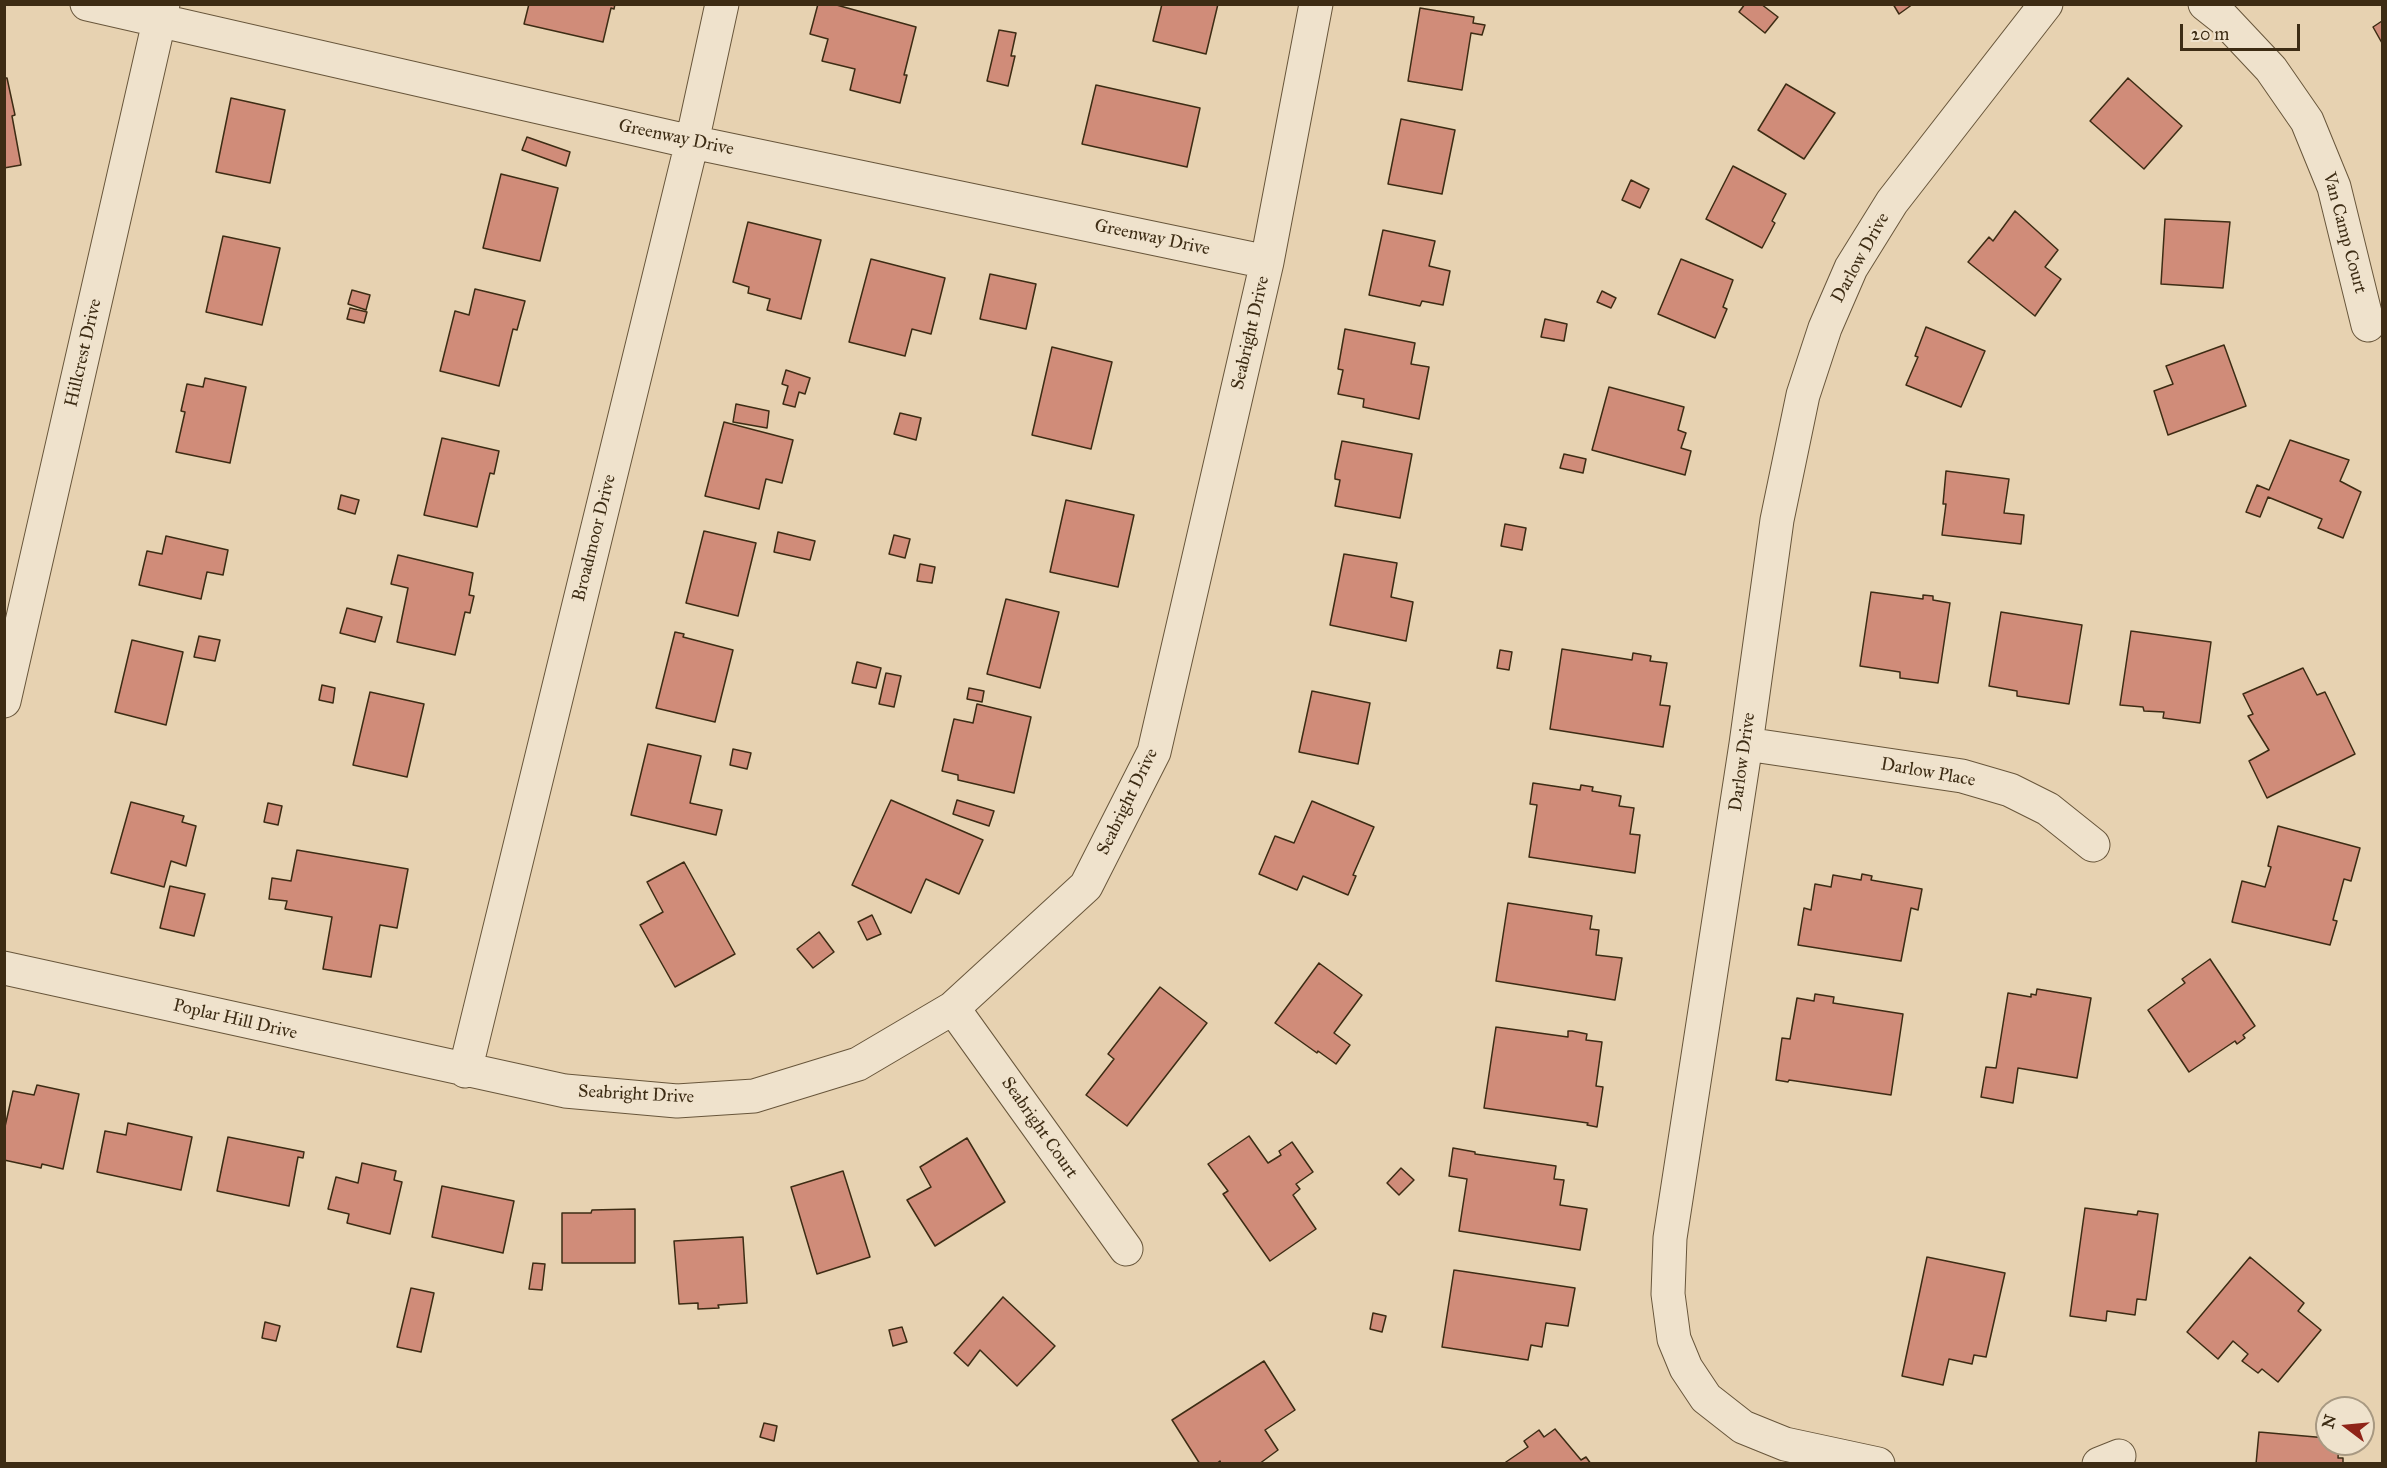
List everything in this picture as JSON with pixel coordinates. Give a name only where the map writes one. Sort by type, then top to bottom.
[{"type":"street","name":"Greenway Drive","points":[[87,4],[161,13],[692,142],[1268,262]]},
{"type":"street","name":"Broadmoor Drive","points":[[465,1071],[692,142],[722,4]]},
{"type":"street","name":"Seabright Drive","points":[[465,1071],[565,1091],[677,1101],[754,1096],[858,1064],[954,1008],[1086,886],[1154,752],[1268,262],[1316,4]]},
{"type":"street","name":"Darlow Drive","points":[[1878,1464],[1785,1444],[1743,1427],[1706,1398],[1686,1368],[1674,1339],[1668,1294],[1670,1238],[1746,744],[1777,520],[1801,400],[1825,328],[1851,268],[1892,202],[2046,4]]},
{"type":"street","name":"Van Camp Court","points":[[2205,4],[2224,19],[2271,69],[2307,121],[2334,187],[2368,325]]},
{"type":"street","name":"Hillcrest Drive","points":[[4,701],[161,13]]},
{"type":"street","name":"Darlow Place","points":[[1746,744],[1962,776],[2010,790],[2048,809],[2093,845]]},
{"type":"street","name":"Poplar Hill Drive","points":[[4,968],[465,1071]]},
{"type":"street","name":"Seabright Court","points":[[954,1008],[1125,1249]]},
{"type":"building","points":[[529,4],[615,4],[614,9],[611,8],[603,42],[524,24]]},
{"type":"building","points":[[818,4],[833,4],[916,27],[904,75],[907,75],[900,103],[850,90],[855,69],[822,61],[828,39],[810,34]]},
{"type":"building","points":[[1162,4],[1218,4],[1206,54],[1153,41]]},
{"type":"building","points":[[1745,4],[1761,4],[1778,17],[1765,33],[1739,12]]},
{"type":"building","points":[[1893,4],[1913,4],[1899,14]]},
{"type":"building","points":[[1420,8],[1474,17],[1473,23],[1485,25],[1482,35],[1471,33],[1462,90],[1408,81]]},
{"type":"building","points":[[2382,21],[2382,43],[2373,27]]},
{"type":"building","points":[[999,30],[1016,33],[1011,56],[1015,56],[1008,86],[987,81]]},
{"type":"building","points":[[4,78],[7,78],[15,115],[12,116],[21,165],[4,168]]},
{"type":"building","points":[[2128,78],[2182,126],[2144,169],[2090,121]]},
{"type":"building","points":[[1786,84],[1835,113],[1804,159],[1758,130]]},
{"type":"building","points":[[1096,85],[1200,108],[1187,167],[1082,144]]},
{"type":"building","points":[[231,98],[285,110],[270,183],[216,172]]},
{"type":"building","points":[[1401,119],[1455,130],[1442,194],[1388,184]]},
{"type":"building","points":[[527,137],[570,152],[566,166],[522,150]]},
{"type":"building","points":[[1733,166],[1786,194],[1772,221],[1775,223],[1762,248],[1706,219]]},
{"type":"building","points":[[501,174],[558,188],[540,261],[483,248]]},
{"type":"building","points":[[1631,180],[1649,189],[1640,208],[1622,200]]},
{"type":"building","points":[[2015,211],[2058,250],[2045,267],[2061,279],[2035,316],[1968,262],[1989,237],[1993,241]]},
{"type":"building","points":[[2165,219],[2230,222],[2223,288],[2161,284]]},
{"type":"building","points":[[748,222],[821,240],[801,319],[767,310],[770,299],[748,293],[749,287],[733,282]]},
{"type":"building","points":[[1383,230],[1435,241],[1429,266],[1450,271],[1443,305],[1422,301],[1420,306],[1369,295]]},
{"type":"building","points":[[223,236],[280,248],[262,325],[206,312]]},
{"type":"building","points":[[871,259],[945,278],[931,334],[912,329],[905,356],[849,342]]},
{"type":"building","points":[[1681,259],[1733,280],[1723,307],[1727,309],[1715,338],[1658,314]]},
{"type":"building","points":[[990,274],[1036,284],[1026,329],[980,319]]},
{"type":"building","points":[[475,289],[525,301],[517,330],[513,329],[499,386],[440,371],[455,311],[469,315]]},
{"type":"building","points":[[352,290],[370,295],[366,310],[348,304]]},
{"type":"building","points":[[1602,291],[1616,298],[1611,308],[1597,302]]},
{"type":"building","points":[[350,308],[367,312],[364,323],[347,319]]},
{"type":"building","points":[[1545,319],[1567,324],[1564,341],[1541,337]]},
{"type":"building","points":[[1926,327],[1985,351],[1961,407],[1906,385],[1918,357],[1915,356]]},
{"type":"building","points":[[1345,329],[1415,343],[1411,364],[1429,367],[1419,419],[1363,407],[1364,399],[1338,394],[1343,370],[1338,369]]},
{"type":"building","points":[[2224,345],[2246,406],[2168,435],[2154,391],[2173,384],[2166,366]]},
{"type":"building","points":[[1052,347],[1112,362],[1091,449],[1032,435]]},
{"type":"building","points":[[786,370],[810,378],[805,394],[799,392],[795,407],[783,404],[788,386],[782,384]]},
{"type":"building","points":[[205,378],[246,387],[230,463],[176,452],[185,412],[181,411],[187,384],[203,387]]},
{"type":"building","points":[[1609,387],[1684,407],[1678,430],[1686,433],[1681,448],[1691,451],[1685,475],[1592,450]]},
{"type":"building","points":[[736,404],[769,411],[767,428],[733,422]]},
{"type":"building","points":[[900,413],[921,418],[916,440],[894,434]]},
{"type":"building","points":[[724,422],[793,440],[782,483],[766,479],[759,509],[705,496]]},
{"type":"building","points":[[442,438],[499,451],[494,474],[490,473],[477,527],[424,515]]},
{"type":"building","points":[[2290,440],[2349,460],[2340,481],[2361,492],[2343,538],[2318,528],[2322,519],[2268,497],[2260,517],[2246,512],[2257,485],[2269,490]]},
{"type":"building","points":[[1342,441],[1412,454],[1400,518],[1335,506],[1340,480],[1335,479],[1335,475]]},
{"type":"building","points":[[1564,454],[1586,459],[1583,473],[1560,468]]},
{"type":"building","points":[[1946,471],[2009,479],[2004,513],[2024,515],[2021,544],[1942,535],[1946,504],[1943,504]]},
{"type":"building","points":[[341,495],[359,500],[355,514],[338,509]]},
{"type":"building","points":[[1066,500],[1134,515],[1118,587],[1050,572]]},
{"type":"building","points":[[1505,524],[1526,528],[1522,550],[1501,546]]},
{"type":"building","points":[[704,531],[756,543],[738,616],[686,603]]},
{"type":"building","points":[[778,532],[815,541],[810,560],[774,552]]},
{"type":"building","points":[[894,535],[910,539],[905,558],[889,554]]},
{"type":"building","points":[[166,536],[228,550],[223,575],[207,572],[201,599],[139,585],[147,551],[162,554]]},
{"type":"building","points":[[1344,554],[1397,563],[1391,597],[1413,602],[1406,641],[1330,625]]},
{"type":"building","points":[[398,555],[473,573],[469,595],[474,596],[470,613],[465,612],[455,655],[397,642],[408,588],[391,584]]},
{"type":"building","points":[[920,564],[935,567],[932,583],[917,581]]},
{"type":"building","points":[[1871,592],[1923,599],[1923,595],[1933,596],[1933,600],[1950,603],[1938,683],[1900,678],[1900,672],[1860,666]]},
{"type":"building","points":[[1006,599],[1059,612],[1040,688],[987,674]]},
{"type":"building","points":[[347,608],[382,617],[375,642],[340,633]]},
{"type":"building","points":[[2001,612],[2082,625],[2069,704],[2017,696],[2017,691],[1989,686]]},
{"type":"building","points":[[2131,631],[2211,642],[2200,723],[2163,718],[2164,712],[2144,711],[2143,707],[2120,705]]},
{"type":"building","points":[[675,632],[684,634],[683,637],[733,650],[715,722],[656,708]]},
{"type":"building","points":[[199,636],[220,640],[215,661],[194,657]]},
{"type":"building","points":[[132,640],[183,652],[166,725],[115,712]]},
{"type":"building","points":[[1562,649],[1632,660],[1633,653],[1651,656],[1650,661],[1667,663],[1660,705],[1670,706],[1663,747],[1550,729]]},
{"type":"building","points":[[1500,650],[1512,652],[1509,670],[1497,668]]},
{"type":"building","points":[[857,662],[881,668],[876,688],[852,683]]},
{"type":"building","points":[[2303,668],[2317,695],[2325,692],[2355,754],[2267,798],[2249,761],[2269,750],[2248,716],[2253,714],[2243,694]]},
{"type":"building","points":[[886,673],[901,676],[894,707],[879,704]]},
{"type":"building","points":[[322,685],[335,688],[333,703],[319,700]]},
{"type":"building","points":[[969,688],[984,691],[982,702],[967,699]]},
{"type":"building","points":[[1312,691],[1370,703],[1358,764],[1299,752]]},
{"type":"building","points":[[370,692],[424,704],[407,777],[353,765]]},
{"type":"building","points":[[977,704],[1031,717],[1014,793],[958,780],[958,775],[942,771],[954,719],[973,723]]},
{"type":"building","points":[[648,744],[701,756],[690,803],[722,810],[716,835],[631,815]]},
{"type":"building","points":[[733,749],[751,753],[747,769],[730,765]]},
{"type":"building","points":[[1533,783],[1580,790],[1581,785],[1593,787],[1592,791],[1621,796],[1619,806],[1634,808],[1630,834],[1640,835],[1635,873],[1529,857],[1537,805],[1530,804]]},
{"type":"building","points":[[891,800],[983,840],[959,894],[926,879],[911,913],[852,885]]},
{"type":"building","points":[[957,800],[994,811],[989,826],[953,814]]},
{"type":"building","points":[[1312,801],[1374,827],[1353,875],[1356,876],[1348,895],[1303,876],[1297,890],[1259,874],[1275,836],[1294,843]]},
{"type":"building","points":[[131,802],[184,816],[182,822],[196,826],[186,866],[171,861],[164,887],[111,873]]},
{"type":"building","points":[[268,803],[282,806],[278,825],[264,822]]},
{"type":"building","points":[[2278,826],[2360,848],[2351,881],[2344,879],[2333,920],[2337,921],[2330,945],[2232,922],[2242,881],[2265,887]]},
{"type":"building","points":[[297,850],[408,869],[397,928],[380,925],[371,977],[323,969],[332,917],[285,909],[287,901],[269,899],[272,878],[291,881]]},
{"type":"building","points":[[684,862],[735,954],[675,987],[640,925],[663,912],[647,882]]},
{"type":"building","points":[[1862,874],[1872,876],[1871,880],[1922,889],[1918,910],[1911,908],[1901,961],[1798,945],[1804,908],[1811,910],[1815,884],[1831,887],[1833,875],[1861,880]]},
{"type":"building","points":[[170,886],[205,894],[194,936],[160,928]]},
{"type":"building","points":[[1508,903],[1592,916],[1590,929],[1599,930],[1596,955],[1622,958],[1615,1000],[1496,981]]},
{"type":"building","points":[[872,915],[881,934],[867,940],[858,922]]},
{"type":"building","points":[[819,932],[834,952],[813,968],[797,949]]},
{"type":"building","points":[[2210,959],[2255,1026],[2243,1035],[2245,1038],[2237,1044],[2235,1041],[2189,1072],[2148,1010],[2185,983],[2182,979]]},
{"type":"building","points":[[1319,963],[1362,995],[1334,1033],[1350,1045],[1336,1064],[1275,1023]]},
{"type":"building","points":[[1160,987],[1207,1023],[1127,1126],[1086,1095],[1114,1059],[1108,1054]]},
{"type":"building","points":[[2037,989],[2091,998],[2077,1078],[2018,1068],[2013,1103],[1981,1097],[1986,1067],[1996,1068],[2008,993],[2031,997],[2031,994],[2036,995]]},
{"type":"building","points":[[1815,994],[1834,997],[1833,1003],[1903,1014],[1891,1095],[1776,1080],[1782,1038],[1790,1039],[1797,998],[1814,1001]]},
{"type":"building","points":[[1496,1027],[1568,1037],[1568,1031],[1572,1031],[1587,1034],[1586,1040],[1602,1042],[1596,1086],[1603,1087],[1597,1127],[1587,1125],[1588,1123],[1484,1108]]},
{"type":"building","points":[[37,1085],[79,1094],[63,1169],[42,1164],[41,1168],[4,1160],[4,1131],[13,1091],[34,1095]]},
{"type":"building","points":[[128,1123],[192,1137],[181,1190],[97,1172],[105,1131],[126,1135]]},
{"type":"building","points":[[1249,1136],[1268,1163],[1281,1155],[1279,1151],[1292,1142],[1313,1172],[1296,1184],[1300,1189],[1293,1195],[1316,1229],[1270,1261],[1223,1194],[1228,1191],[1208,1164]]},
{"type":"building","points":[[228,1137],[304,1152],[303,1158],[298,1157],[289,1206],[217,1191]]},
{"type":"building","points":[[967,1138],[1005,1202],[935,1246],[907,1200],[931,1187],[920,1167]]},
{"type":"building","points":[[1453,1148],[1475,1152],[1475,1154],[1556,1166],[1554,1179],[1564,1180],[1560,1205],[1587,1209],[1580,1250],[1459,1231],[1467,1179],[1449,1176]]},
{"type":"building","points":[[362,1163],[396,1171],[394,1180],[402,1182],[390,1234],[347,1223],[349,1214],[328,1209],[336,1177],[358,1183]]},
{"type":"building","points":[[1401,1168],[1414,1180],[1399,1195],[1387,1183]]},
{"type":"building","points":[[843,1171],[870,1257],[817,1274],[791,1187]]},
{"type":"building","points":[[442,1186],[514,1201],[503,1253],[432,1237]]},
{"type":"building","points":[[2085,1208],[2137,1215],[2138,1211],[2158,1214],[2146,1300],[2137,1299],[2135,1315],[2107,1311],[2106,1321],[2070,1316]]},
{"type":"building","points":[[635,1209],[635,1263],[562,1263],[562,1213]]},
{"type":"building","points":[[743,1237],[747,1303],[698,1309],[698,1303],[679,1304],[674,1241]]},
{"type":"building","points":[[1927,1257],[2005,1273],[1986,1357],[1974,1355],[1972,1364],[1949,1359],[1943,1385],[1902,1376]]},
{"type":"building","points":[[2250,1257],[2304,1303],[2298,1311],[2321,1330],[2278,1382],[2262,1369],[2258,1373],[2242,1361],[2248,1354],[2233,1341],[2218,1359],[2187,1332]]},
{"type":"building","points":[[533,1263],[545,1264],[542,1290],[529,1289]]},
{"type":"building","points":[[1454,1270],[1575,1288],[1568,1326],[1546,1323],[1542,1347],[1531,1345],[1528,1360],[1442,1347]]},
{"type":"building","points":[[411,1288],[434,1293],[421,1352],[397,1347]]},
{"type":"building","points":[[1003,1297],[1055,1346],[1017,1386],[980,1350],[968,1366],[954,1353]]},
{"type":"building","points":[[1373,1313],[1386,1316],[1382,1332],[1370,1329]]},
{"type":"building","points":[[265,1322],[280,1326],[276,1341],[262,1338]]},
{"type":"building","points":[[902,1327],[907,1342],[893,1346],[889,1330]]},
{"type":"building","points":[[1264,1361],[1295,1410],[1265,1430],[1278,1450],[1259,1464],[1221,1464],[1220,1461],[1216,1464],[1200,1464],[1172,1420]]},
{"type":"building","points":[[764,1423],[777,1426],[774,1441],[760,1437]]},
{"type":"building","points":[[1555,1429],[1581,1460],[1586,1457],[1591,1464],[1503,1464],[1528,1447],[1524,1441],[1539,1430],[1544,1437]]},
{"type":"building","points":[[2259,1432],[2315,1437],[2315,1456],[2343,1458],[2343,1464],[2256,1464]]}]
